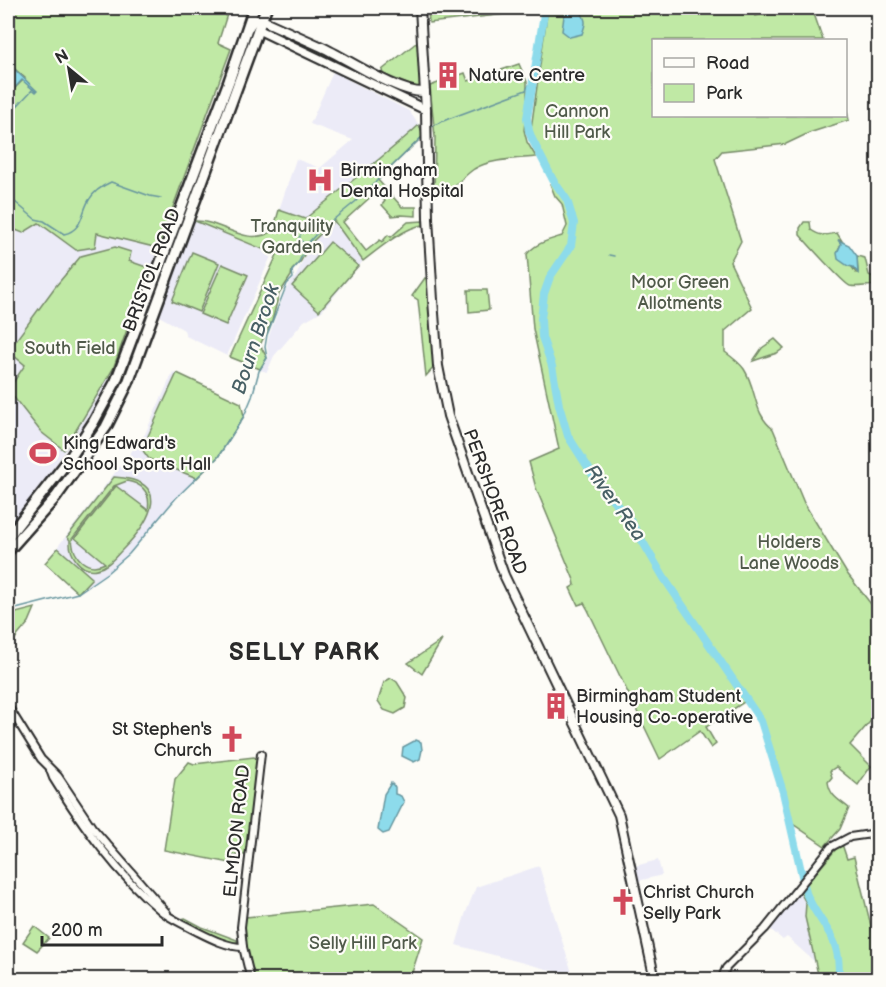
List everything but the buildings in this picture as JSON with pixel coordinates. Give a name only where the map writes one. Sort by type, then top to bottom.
[{"type":"highway","name":"BRISTOL ROAD","points":[[8,544],[70,458],[116,381],[254,8]]},
{"type":"highway","name":"BRISTOL ROAD","points":[[8,544],[56,497],[106,427],[128,383],[266,8]]},
{"type":"highway","points":[[148,296],[155,294],[160,296]]},
{"type":"highway","points":[[141,315],[151,319]]},
{"type":"main road","name":"PERSHORE ROAD","points":[[420,8],[427,130],[432,300],[438,366],[448,416],[504,575],[619,815],[655,980]]},
{"type":"main road","points":[[246,30],[253,21],[262,20],[387,80],[415,92],[425,92]]},
{"type":"main road","points":[[259,30],[426,110]]},
{"type":"main road","points":[[292,47],[297,37]]},
{"type":"main road","points":[[382,90],[387,80]]},
{"type":"street","points":[[873,8],[879,23]]},
{"type":"street","points":[[8,706],[50,770],[58,776],[89,829],[127,878],[169,916],[212,938],[236,947],[243,947]]},
{"type":"street","name":"ELMDON ROAD","points":[[251,980],[241,927],[261,754]]},
{"type":"street","points":[[721,980],[726,968],[765,929],[837,842],[850,837],[879,833]]},
{"type":"shaded area","points":[[333,72],[409,111],[419,125],[389,153],[356,176],[305,219],[279,210],[296,159],[320,168],[353,140],[310,124]]},
{"type":"shaded area","points":[[8,196],[35,220],[158,248],[110,380],[87,420],[8,527]]},
{"type":"shaded area","points":[[334,220],[363,261],[322,311],[304,321],[274,356],[267,372],[260,370],[269,357],[267,346],[269,336],[286,289],[296,276],[310,244]]},
{"type":"shaded area","points":[[195,221],[272,254],[227,356],[186,336],[184,330],[159,316]]},
{"type":"shaded area","points":[[173,372],[241,403],[244,416],[218,457],[176,498],[129,554],[78,593],[45,563],[145,434]]},
{"type":"shaded area","points":[[658,860],[662,875],[638,881],[635,866]]},
{"type":"shaded area","points":[[539,866],[573,976],[456,945],[476,887]]},
{"type":"shaded area","points":[[800,892],[806,903],[805,917],[816,963],[787,937],[783,940],[770,929]]},
{"type":"green space","points":[[8,8],[229,8],[218,43],[231,49],[158,248],[97,233],[95,247],[76,250],[39,223],[23,233],[8,227],[8,95],[25,78],[8,63]]},
{"type":"green space","points":[[428,8],[525,8],[524,12],[429,23]]},
{"type":"green space","points":[[548,8],[755,8],[755,16],[795,8],[812,8],[823,39],[652,39],[652,117],[847,117],[847,111],[849,120],[809,133],[786,144],[722,151],[715,159],[741,241],[730,262],[752,308],[725,331],[725,352],[744,369],[758,409],[773,429],[804,503],[846,572],[878,613],[878,695],[875,716],[850,745],[871,766],[858,785],[836,767],[830,771],[832,777],[828,782],[831,791],[849,808],[840,829],[825,846],[790,822],[761,721],[747,700],[706,727],[716,744],[711,748],[700,731],[660,759],[588,610],[584,603],[578,605],[570,588],[575,585],[574,580],[536,488],[529,462],[559,449],[533,329],[527,254],[539,245],[562,236],[567,226],[562,204],[555,196],[550,184],[555,178],[533,138],[531,129]]},
{"type":"green space","points":[[248,31],[254,33],[152,309],[145,312]]},
{"type":"green space","points":[[301,40],[383,83],[380,85],[297,44]]},
{"type":"green space","points":[[416,43],[419,47],[421,86],[417,88],[383,74],[382,70]]},
{"type":"green space","points":[[519,64],[527,82],[524,130],[527,142],[536,157],[504,160],[480,166],[450,188],[434,196],[435,137],[430,86],[465,73],[468,81]]},
{"type":"green space","name":"Tranquility Garden","points":[[419,125],[423,136],[378,180],[402,207],[416,207],[416,216],[392,216],[382,205],[385,201],[376,192],[343,222],[366,251],[380,240],[382,242],[388,235],[391,237],[408,222],[423,221],[424,225],[400,234],[363,261],[334,221],[310,244],[279,294],[272,321],[260,345],[267,358],[260,369],[230,357],[277,255],[195,221],[253,236],[273,231],[279,210],[305,219]]},
{"type":"green space","points":[[804,222],[810,222],[811,230],[821,235],[837,233],[842,241],[839,240],[841,244],[839,248],[856,273],[858,273],[857,256],[865,258],[869,275],[878,279],[878,286],[846,284],[800,235],[800,228]]},
{"type":"green space","points":[[330,242],[358,266],[319,311],[292,286]]},
{"type":"green space","name":"South Field","points":[[115,247],[131,252],[129,261],[149,268],[113,369],[64,450],[41,432],[8,390],[25,365],[8,351],[81,256]]},
{"type":"green space","points":[[192,252],[219,263],[199,312],[172,301]]},
{"type":"green space","points":[[222,264],[248,275],[226,325],[200,314]]},
{"type":"green space","points":[[425,278],[428,279],[435,366],[426,376],[418,300],[412,296]]},
{"type":"green space","points":[[468,290],[487,290],[489,310],[469,312]]},
{"type":"green space","points":[[142,322],[146,323],[126,382],[103,427],[40,509],[25,521],[70,461]]},
{"type":"green space","points":[[775,339],[784,348],[777,353],[753,361],[762,348]]},
{"type":"green space","points":[[177,373],[241,403],[244,416],[218,457],[197,478],[149,459],[141,448],[149,440],[148,436]]},
{"type":"green space","points":[[114,477],[133,480],[145,486],[151,494],[152,504],[142,526],[105,566],[91,569],[81,565],[71,551],[70,540],[67,537]],"holes":[[[127,481],[145,490],[149,504],[148,510],[116,486],[75,538],[105,563],[92,566],[82,562],[75,552],[72,539],[114,486]]]},
{"type":"green space","points":[[58,548],[92,578],[78,593],[45,563]]},
{"type":"green space","points":[[35,608],[29,622],[14,640],[8,634],[8,615]]},
{"type":"green space","points":[[442,640],[422,674],[408,663]]},
{"type":"green space","points":[[391,678],[397,682],[407,698],[405,708],[395,714],[384,710],[378,701],[384,682]]},
{"type":"green space","points":[[254,757],[257,759],[247,855],[232,855],[230,863],[164,850],[175,779],[189,762],[194,764]]},
{"type":"green space","points":[[842,844],[847,859],[854,857],[878,954],[878,979],[819,979],[805,917],[806,903],[800,892]]},
{"type":"green space","name":"Selly Hill Park","points":[[374,904],[423,938],[410,979],[253,980],[244,934],[246,917]]},
{"type":"green space","points":[[185,918],[237,940],[237,944],[212,938],[177,920]]},
{"type":"green space","points":[[34,926],[49,938],[37,951],[23,942]]},
{"type":"water","points":[[572,8],[580,8],[585,22],[582,34],[570,37],[562,31],[564,16]]},
{"type":"water","points":[[8,63],[36,92],[22,80],[8,95]]},
{"type":"water","points":[[838,240],[849,245],[857,256],[858,273],[853,267],[838,259],[837,253],[841,244]]},
{"type":"water","points":[[416,740],[421,742],[422,750],[420,759],[414,762],[402,756],[403,747]]},
{"type":"water","points":[[391,783],[395,787],[395,794],[401,796],[404,802],[389,832],[383,834],[378,830],[384,794]]},
{"type":"waterway","name":"River Rea","points":[[545,8],[527,118],[532,139],[553,180],[567,200],[574,223],[571,246],[550,277],[544,294],[541,319],[542,337],[552,366],[559,405],[568,436],[596,480],[630,520],[664,578],[761,721],[783,792],[806,893],[836,948],[839,980]]},
{"type":"waterway","name":"Bourn Brook","points":[[429,129],[448,119],[526,90],[534,77]]},
{"type":"waterway","points":[[8,116],[33,89]]},
{"type":"waterway","name":"Bourn Brook","points":[[8,611],[78,593],[107,573],[129,554],[176,498],[218,457],[244,416],[252,397],[259,371],[267,358],[265,347],[267,335],[287,284],[293,278],[292,271],[298,264],[307,244],[355,202],[424,135]]},
{"type":"waterway","points":[[8,196],[35,219],[44,221],[64,234],[78,225],[93,194],[111,182],[161,198]]},
{"type":"waterway","points":[[296,224],[302,227],[301,234]]},
{"type":"waterway","points":[[300,236],[299,239],[306,245]]},
{"type":"waterway","points":[[609,255],[614,256]]},
{"type":"place","name":"Nature Centre","points":[[448,75]]},
{"type":"place","name":"Birmingham Dental Hospital","points":[[320,180]]},
{"type":"place","name":"King Edward's School Sports Hall","points":[[43,453]]},
{"type":"place","name":"Birmingham Student Housing Co-operative","points":[[556,706]]},
{"type":"place","name":"St Stephen's Church","points":[[232,739]]},
{"type":"place","name":"Christ Church Selly Park","points":[[623,902]]},
{"type":"district","name":"SELLY PARK","points":[[305,652]]},
{"type":"park label","name":"Cannon Hill Park","points":[[577,121]]},
{"type":"park label","name":"Moor Green Allotments","points":[[680,292]]},
{"type":"park label","name":"Holders Lane Woods","points":[[789,552]]}]
